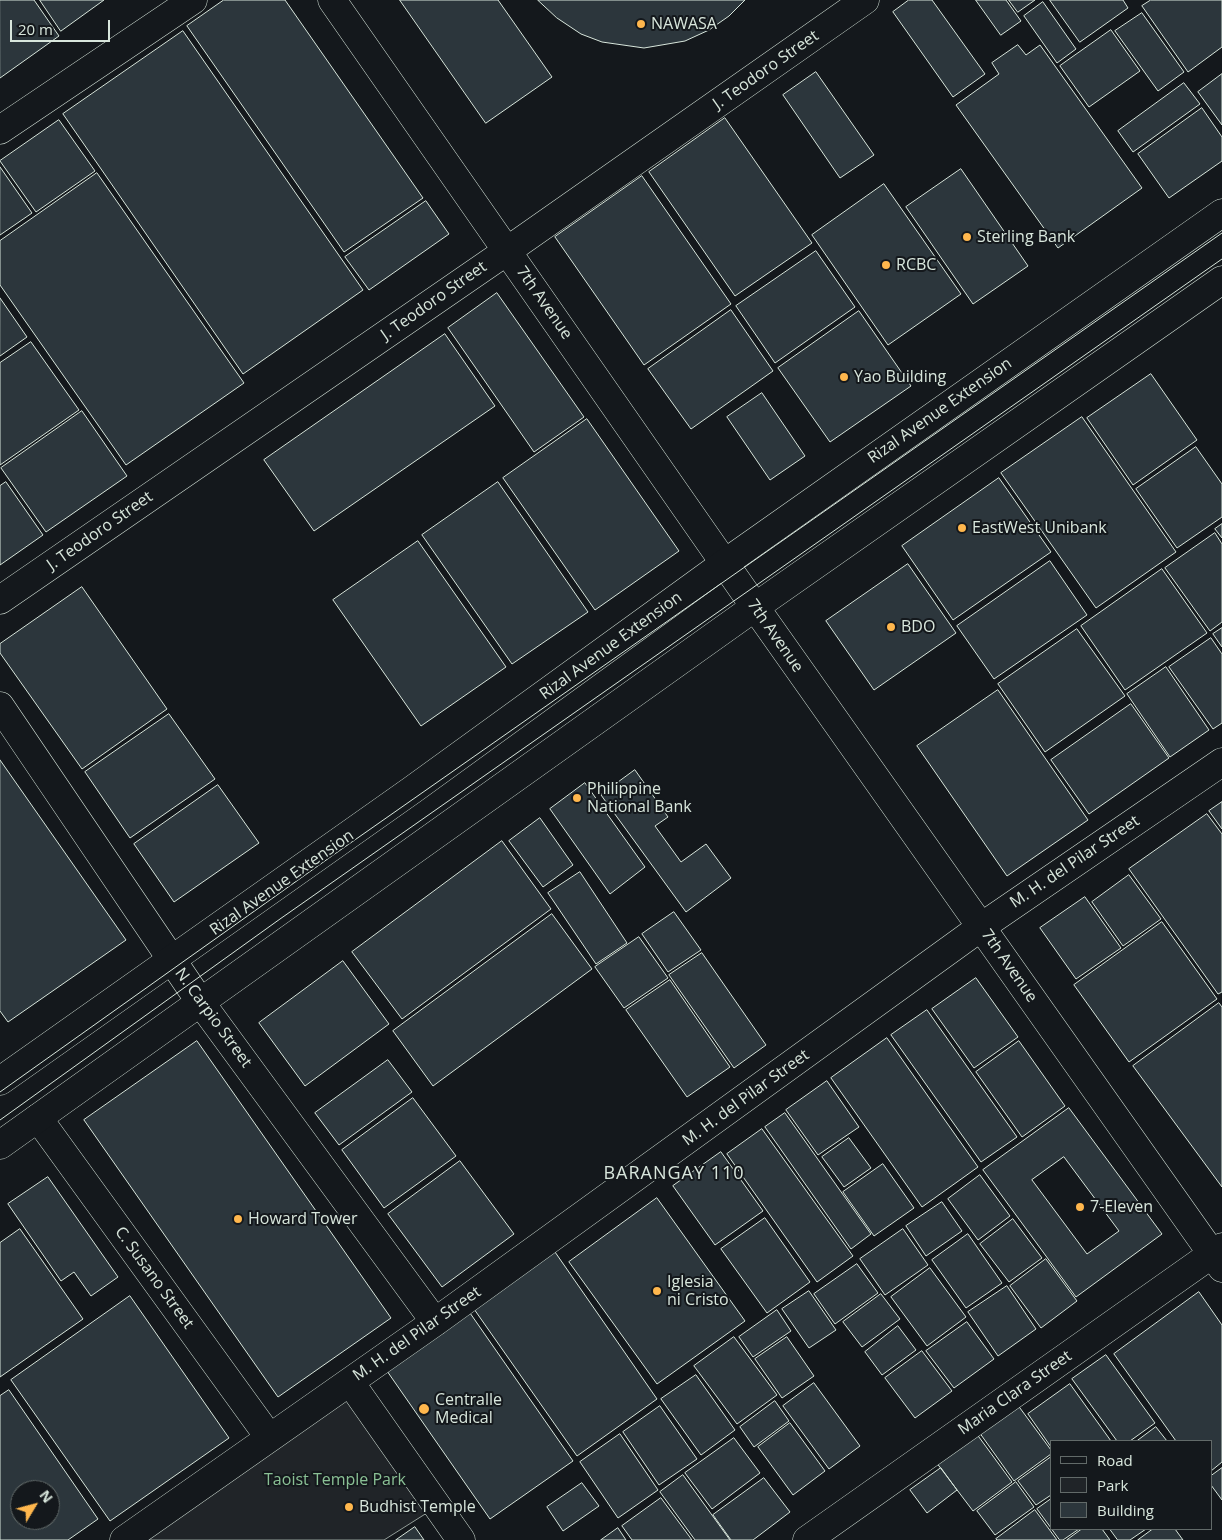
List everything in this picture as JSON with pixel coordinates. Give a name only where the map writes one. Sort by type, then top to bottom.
[{"type":"street","points":[[0,130],[193,0]]},
{"type":"street","name":"7th Avenue","points":[[332,0],[754,607],[981,927],[1219,1256]]},
{"type":"street","name":"J. Teodoro Street","points":[[0,600],[507,251],[865,0]]},
{"type":"street","name":"Rizal Avenue Extension","points":[[1,1077],[172,960],[725,563],[1222,213]]},
{"type":"street","points":[[0,1145],[754,607],[1222,280]]},
{"type":"street","name":"N. Carpio Street","points":[[0,706],[201,1003],[435,1322]]},
{"type":"street","name":"M. H. del Pilar Street","points":[[124,1540],[435,1322],[981,927],[1222,762]]},
{"type":"street","name":"C. Susano Street","points":[[38,1118],[269,1437]]},
{"type":"street","name":"Maria Clara Street","points":[[807,1540],[1219,1256]]},
{"type":"street","points":[[350,1382],[461,1540]]},
{"type":"green space","name":"Taoist Temple Park","points":[[350,1397],[430,1511],[384,1540],[145,1540]]},
{"type":"building","points":[[0,0],[34,0],[59,36],[0,78]]},
{"type":"building","points":[[40,0],[104,0],[61,31]]},
{"type":"building","points":[[224,0],[285,0],[423,198],[344,252],[187,26]]},
{"type":"building","points":[[400,0],[498,0],[552,77],[486,123]]},
{"type":"building","name":"NAWASA","points":[[538,0],[745,0],[729,16],[709,30],[685,41],[644,48],[602,42],[581,34],[557,18]]},
{"type":"building","points":[[909,0],[932,0],[985,74],[953,97],[893,12]]},
{"type":"building","points":[[976,0],[1006,0],[1021,21],[1001,35]]},
{"type":"building","points":[[1009,0],[1035,0],[1018,12]]},
{"type":"building","points":[[1050,0],[1123,0],[1128,8],[1080,42]]},
{"type":"building","points":[[1151,0],[1222,0],[1222,47],[1188,72],[1142,6]]},
{"type":"building","points":[[1043,2],[1076,49],[1057,63],[1024,16]]},
{"type":"building","points":[[1142,13],[1184,72],[1158,91],[1115,31]]},
{"type":"building","points":[[1111,30],[1140,71],[1089,107],[1060,66]]},
{"type":"building","points":[[183,31],[363,290],[243,374],[63,114]]},
{"type":"building","points":[[1018,45],[1026,55],[1040,45],[1142,188],[1058,248],[956,105],[999,74],[992,63]]},
{"type":"building","points":[[816,72],[874,155],[840,178],[783,95]]},
{"type":"building","points":[[1222,74],[1222,125],[1198,92]]},
{"type":"building","points":[[1184,83],[1200,104],[1133,152],[1118,131]]},
{"type":"building","points":[[1202,108],[1222,137],[1222,161],[1169,198],[1138,154]]},
{"type":"building","points":[[725,118],[812,243],[735,296],[649,172]]},
{"type":"building","points":[[59,120],[95,171],[36,212],[0,161]]},
{"type":"building","points":[[0,167],[32,213],[0,235]]},
{"type":"building","name":"Sterling Bank","points":[[961,169],[1028,266],[973,304],[906,207]]},
{"type":"building","points":[[97,173],[244,383],[126,465],[0,285],[0,241]]},
{"type":"building","points":[[642,176],[731,304],[644,365],[555,237]]},
{"type":"building","name":"RCBC","points":[[884,184],[961,294],[888,345],[812,235]]},
{"type":"building","points":[[426,201],[449,234],[369,290],[345,257]]},
{"type":"building","points":[[816,251],[855,307],[775,363],[736,306]]},
{"type":"building","points":[[497,293],[584,417],[534,452],[448,328]]},
{"type":"building","points":[[0,298],[27,337],[0,356]]},
{"type":"building","points":[[731,310],[773,371],[691,429],[648,369]]},
{"type":"building","name":"Yao Building","points":[[859,311],[911,386],[830,442],[778,368]]},
{"type":"building","points":[[445,334],[495,406],[314,531],[264,460]]},
{"type":"building","points":[[31,342],[79,410],[0,465],[0,363]]},
{"type":"building","points":[[1151,374],[1197,440],[1133,485],[1087,418]]},
{"type":"building","points":[[762,393],[805,456],[770,480],[727,417]]},
{"type":"building","points":[[82,411],[127,476],[46,532],[1,468]]},
{"type":"building","points":[[1082,417],[1176,552],[1096,608],[1001,473]]},
{"type":"building","points":[[587,419],[679,551],[595,610],[503,478]]},
{"type":"building","points":[[1196,447],[1222,484],[1222,517],[1177,548],[1136,489]]},
{"type":"building","points":[[999,478],[1051,552],[953,620],[902,546]]},
{"type":"building","points":[[6,482],[43,535],[0,565],[0,486]]},
{"type":"building","points":[[498,482],[588,612],[512,664],[422,535]]},
{"type":"building","points":[[1222,524],[1222,538],[1215,529]]},
{"type":"building","points":[[1215,533],[1222,544],[1222,622],[1210,631],[1165,568]]},
{"type":"building","points":[[418,541],[506,667],[421,726],[333,600]]},
{"type":"building","points":[[1050,561],[1087,615],[994,679],[957,626]]},
{"type":"building","name":"BDO","points":[[908,564],[956,633],[874,690],[826,621]]},
{"type":"building","points":[[1162,569],[1207,633],[1125,690],[1081,626]]},
{"type":"building","points":[[82,587],[167,709],[82,769],[0,653],[0,644]]},
{"type":"building","points":[[1222,628],[1222,647],[1213,634]]},
{"type":"building","points":[[1077,629],[1125,696],[1045,752],[998,684]]},
{"type":"building","points":[[1211,638],[1222,654],[1222,723],[1213,729],[1169,667]]},
{"type":"building","points":[[1166,667],[1209,730],[1170,757],[1127,694]]},
{"type":"building","points":[[998,690],[1088,820],[1007,876],[917,746]]},
{"type":"building","points":[[1131,704],[1169,758],[1089,814],[1051,760]]},
{"type":"building","points":[[169,714],[215,779],[130,838],[85,772]]},
{"type":"building","points":[[0,760],[126,940],[8,1022],[0,1011]]},
{"type":"building","points":[[635,770],[668,817],[655,826],[681,862],[706,844],[731,878],[686,912],[601,795]]},
{"type":"building","points":[[585,783],[645,867],[610,894],[550,809]]},
{"type":"building","points":[[218,785],[259,843],[174,902],[134,844]]},
{"type":"building","points":[[1222,802],[1222,829],[1209,811]]},
{"type":"building","points":[[1207,814],[1222,834],[1222,992],[1218,994],[1129,869]]},
{"type":"building","points":[[540,818],[573,865],[543,887],[509,841]]},
{"type":"building","points":[[502,841],[551,909],[402,1019],[352,952]]},
{"type":"building","points":[[580,872],[627,943],[596,964],[548,893]]},
{"type":"building","points":[[1129,875],[1161,919],[1123,946],[1092,902]]},
{"type":"building","points":[[1085,897],[1121,948],[1076,979],[1040,928]]},
{"type":"building","points":[[674,912],[701,950],[668,972],[642,934]]},
{"type":"building","points":[[552,914],[592,969],[433,1086],[393,1031]]},
{"type":"building","points":[[1162,922],[1217,999],[1129,1062],[1074,985]]},
{"type":"building","points":[[639,937],[668,978],[624,1008],[595,967]]},
{"type":"building","points":[[702,953],[766,1045],[734,1068],[669,975]]},
{"type":"building","points":[[343,961],[389,1024],[305,1086],[259,1023]]},
{"type":"building","points":[[976,978],[1018,1037],[974,1068],[932,1009]]},
{"type":"building","points":[[670,980],[730,1067],[687,1097],[626,1010]]},
{"type":"building","points":[[1219,1003],[1222,1007],[1222,1187],[1133,1066]]},
{"type":"building","points":[[927,1010],[1017,1137],[981,1162],[891,1035]]},
{"type":"building","points":[[887,1038],[978,1167],[922,1207],[831,1078]]},
{"type":"building","name":"Howard Tower","points":[[197,1041],[391,1318],[278,1397],[84,1120]]},
{"type":"building","points":[[1019,1041],[1065,1106],[1022,1137],[976,1072]]},
{"type":"building","points":[[388,1060],[412,1092],[339,1145],[315,1113]]},
{"type":"building","points":[[827,1081],[859,1127],[818,1155],[786,1110]]},
{"type":"building","points":[[413,1098],[456,1156],[384,1208],[342,1150]]},
{"type":"building","points":[[1069,1108],[1162,1234],[1076,1297],[983,1170]],"holes":[[[1064,1157],[1119,1231],[1087,1254],[1032,1180]]]},
{"type":"building","points":[[785,1113],[871,1234],[851,1249],[765,1127]]},
{"type":"building","points":[[762,1129],[853,1256],[817,1282],[727,1154]]},
{"type":"building","points":[[849,1138],[871,1168],[844,1187],[822,1157]]},
{"type":"building","points":[[721,1152],[763,1211],[715,1245],[673,1186]]},
{"type":"building","points":[[460,1161],[514,1234],[442,1287],[388,1214]]},
{"type":"building","points":[[883,1164],[914,1208],[874,1236],[843,1192]]},
{"type":"building","points":[[980,1175],[1010,1216],[978,1240],[948,1199]]},
{"type":"building","points":[[48,1177],[118,1277],[91,1296],[74,1272],[61,1281],[8,1204]]},
{"type":"building","name":"Iglesia ni Cristo","points":[[657,1198],[745,1321],[657,1384],[569,1262]]},
{"type":"building","points":[[942,1202],[962,1231],[926,1256],[906,1226]]},
{"type":"building","points":[[765,1218],[810,1282],[767,1313],[721,1249]]},
{"type":"building","points":[[1013,1219],[1042,1258],[1009,1282],[980,1244]]},
{"type":"building","points":[[20,1229],[83,1319],[0,1377],[0,1243]]},
{"type":"building","points":[[903,1229],[928,1265],[885,1295],[860,1259]]},
{"type":"building","points":[[968,1234],[1002,1283],[966,1308],[932,1260]]},
{"type":"building","points":[[555,1252],[657,1399],[577,1456],[474,1309]]},
{"type":"building","points":[[1046,1259],[1077,1301],[1041,1328],[1010,1286]]},
{"type":"building","points":[[857,1264],[878,1293],[835,1324],[814,1294]]},
{"type":"building","points":[[930,1268],[966,1317],[927,1346],[891,1297]]},
{"type":"building","points":[[1007,1286],[1036,1329],[998,1356],[968,1312]]},
{"type":"building","points":[[809,1291],[836,1330],[809,1348],[782,1309]]},
{"type":"building","points":[[1199,1292],[1222,1325],[1222,1462],[1212,1470],[1212,1440],[1175,1440],[1114,1354]]},
{"type":"building","points":[[881,1294],[900,1319],[862,1347],[843,1322]]},
{"type":"building","points":[[130,1296],[229,1438],[110,1521],[11,1380]]},
{"type":"building","points":[[777,1310],[791,1331],[753,1357],[739,1337]]},
{"type":"building","points":[[470,1313],[573,1461],[490,1519],[387,1371]]},
{"type":"building","points":[[967,1322],[994,1359],[954,1388],[926,1351]]},
{"type":"building","points":[[898,1326],[916,1350],[882,1375],[865,1352]]},
{"type":"building","points":[[734,1337],[777,1395],[737,1424],[694,1366]]},
{"type":"building","points":[[787,1337],[814,1376],[782,1398],[755,1359]]},
{"type":"building","points":[[922,1351],[952,1391],[915,1418],[885,1378]]},
{"type":"building","points":[[1106,1355],[1155,1423],[1131,1440],[1116,1440],[1072,1379]]},
{"type":"building","points":[[696,1375],[735,1430],[701,1455],[661,1399]]},
{"type":"building","points":[[814,1383],[860,1446],[829,1469],[783,1406]]},
{"type":"building","points":[[1070,1384],[1110,1440],[1050,1440],[1050,1446],[1028,1414]]},
{"type":"building","points":[[9,1390],[98,1519],[68,1540],[0,1540],[0,1396]]},
{"type":"building","points":[[775,1401],[789,1421],[754,1447],[740,1427]]},
{"type":"building","points":[[1017,1404],[1050,1449],[1050,1455],[1014,1481],[979,1432]]},
{"type":"building","points":[[660,1406],[697,1459],[659,1485],[623,1432]]},
{"type":"building","points":[[790,1423],[825,1471],[793,1495],[758,1447]]},
{"type":"building","points":[[1156,1427],[1166,1440],[1138,1440]]},
{"type":"building","points":[[976,1433],[1012,1482],[973,1511],[936,1462]]},
{"type":"building","points":[[620,1434],[658,1490],[618,1518],[580,1462]]},
{"type":"building","points":[[734,1438],[760,1473],[712,1509],[685,1473]]},
{"type":"building","points":[[1050,1458],[1050,1496],[1036,1505],[1018,1481]]},
{"type":"building","points":[[941,1468],[957,1490],[927,1513],[910,1490]]},
{"type":"building","points":[[1222,1468],[1222,1500],[1212,1486],[1212,1475]]},
{"type":"building","points":[[683,1475],[730,1540],[695,1540],[660,1492]]},
{"type":"building","points":[[764,1478],[790,1512],[753,1540],[731,1540],[713,1515]]},
{"type":"building","points":[[1016,1482],[1034,1507],[995,1535],[977,1511]]},
{"type":"building","points":[[582,1483],[599,1506],[563,1531],[547,1507]]},
{"type":"building","points":[[661,1498],[692,1540],[632,1540],[622,1526]]},
{"type":"building","points":[[1050,1500],[1050,1527],[1037,1509]]},
{"type":"building","points":[[1035,1510],[1057,1540],[996,1539]]},
{"type":"building","points":[[415,1527],[424,1540],[396,1540]]},
{"type":"building","points":[[618,1528],[626,1540],[601,1540]]},
{"type":"building","points":[[1053,1530],[1078,1530],[1063,1540],[1060,1540]]},
{"type":"building","points":[[1081,1530],[1103,1530],[1110,1540],[1067,1540]]},
{"type":"building","points":[[1111,1530],[1145,1530],[1130,1540],[1118,1540]]},
{"type":"building","points":[[1152,1530],[1176,1530],[1183,1540],[1138,1540]]},
{"type":"tram line","points":[[0,1092],[329,858],[1222,233]]},
{"type":"tram line","points":[[0,1120],[280,919],[1222,259]]},
{"type":"place","name":"NAWASA","points":[[641,24]]},
{"type":"place","name":"Sterling Bank","points":[[967,237]]},
{"type":"place","name":"RCBC","points":[[886,265]]},
{"type":"place","name":"Yao Building","points":[[844,377]]},
{"type":"place","name":"EastWest Unibank","points":[[962,528]]},
{"type":"place","name":"BDO","points":[[891,627]]},
{"type":"place","name":"Philippine National Bank","points":[[577,798]]},
{"type":"place","name":"7-Eleven","points":[[1080,1207]]},
{"type":"place","name":"Howard Tower","points":[[238,1219]]},
{"type":"place","name":"Iglesia ni Cristo","points":[[657,1291]]},
{"type":"place","name":"Centralle Medical","points":[[424,1409]]},
{"type":"place","name":"Budhist Temple","points":[[349,1507]]},
{"type":"district","name":"BARANGAY 110","points":[[674,1174]]}]
